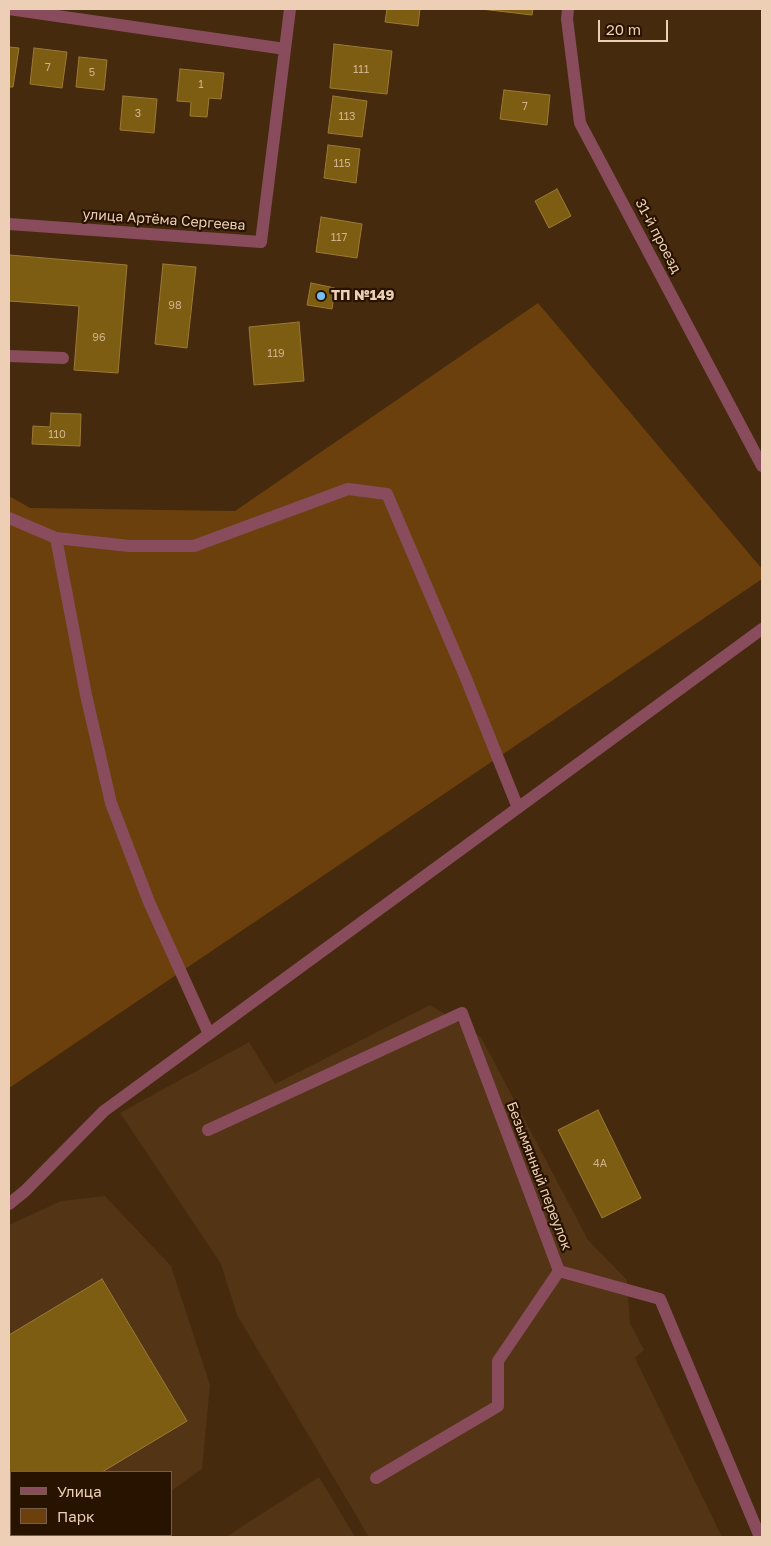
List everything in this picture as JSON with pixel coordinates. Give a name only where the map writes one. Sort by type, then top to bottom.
[{"type":"street","points":[[9,9],[285,49]]},
{"type":"street","name":"улица Артёма Сергеева","points":[[9,224],[261,242],[290,9]]},
{"type":"street","name":"31-й проезд","points":[[568,9],[567,19],[580,122],[762,466]]},
{"type":"street","points":[[9,356],[63,358]]},
{"type":"street","points":[[9,518],[56,538],[129,546],[194,546],[348,489],[387,494],[465,676],[518,808]]},
{"type":"street","points":[[56,538],[86,695],[111,804],[149,902],[209,1034]]},
{"type":"street","points":[[9,1204],[25,1191],[104,1111],[762,629]]},
{"type":"street","name":"Безымянный переулок","points":[[208,1130],[462,1012],[558,1271],[660,1299],[760,1537]]},
{"type":"street","points":[[376,1478],[498,1406],[498,1361],[558,1271]]},
{"type":"shaded area","points":[[430,1005],[481,1037],[588,1240],[627,1280],[630,1323],[644,1350],[635,1358],[722,1537],[369,1537],[237,1315],[221,1264],[120,1113],[249,1042],[275,1084]]},
{"type":"shaded area","points":[[105,1196],[171,1266],[210,1385],[202,1469],[172,1490],[172,1471],[10,1471],[10,1536],[108,1536],[9,1537],[9,1225],[61,1201]]},
{"type":"shaded area","points":[[319,1477],[355,1537],[226,1537]]},
{"type":"green space","points":[[538,303],[762,569],[762,579],[9,1088],[9,496],[30,508],[235,511]]},
{"type":"building","points":[[387,9],[420,9],[418,26],[385,22]]},
{"type":"building","points":[[481,9],[533,9],[532,15]]},
{"type":"building","points":[[334,44],[392,51],[387,94],[330,88]]},
{"type":"building","points":[[9,47],[19,48],[13,87],[9,87]]},
{"type":"building","points":[[34,48],[67,52],[62,88],[30,84]]},
{"type":"building","points":[[79,57],[107,60],[104,90],[76,87]]},
{"type":"building","points":[[180,69],[224,73],[221,99],[209,98],[207,117],[190,116],[191,102],[177,101]]},
{"type":"building","points":[[504,90],[550,95],[547,125],[500,119]]},
{"type":"building","points":[[123,96],[157,99],[154,133],[120,130]]},
{"type":"building","points":[[333,96],[367,101],[362,137],[328,133]]},
{"type":"building","points":[[328,145],[360,149],[356,183],[324,178]]},
{"type":"building","points":[[557,189],[571,216],[549,228],[535,201]]},
{"type":"building","points":[[321,217],[362,224],[357,258],[316,252]]},
{"type":"building","points":[[9,255],[127,265],[118,373],[74,370],[79,306],[9,301]]},
{"type":"building","points":[[163,264],[196,267],[187,348],[155,344]]},
{"type":"building","name":"ТП №149","points":[[311,283],[335,288],[332,309],[307,305]]},
{"type":"building","points":[[299,322],[304,381],[254,385],[249,327]]},
{"type":"building","points":[[51,413],[81,414],[80,446],[32,444],[33,426],[50,427]]},
{"type":"building","points":[[598,1110],[641,1198],[602,1218],[558,1130]]},
{"type":"building","points":[[102,1279],[187,1421],[104,1471],[10,1471],[10,1503],[9,1335]]},
{"type":"place","name":"ТП №149","points":[[321,296]]}]
